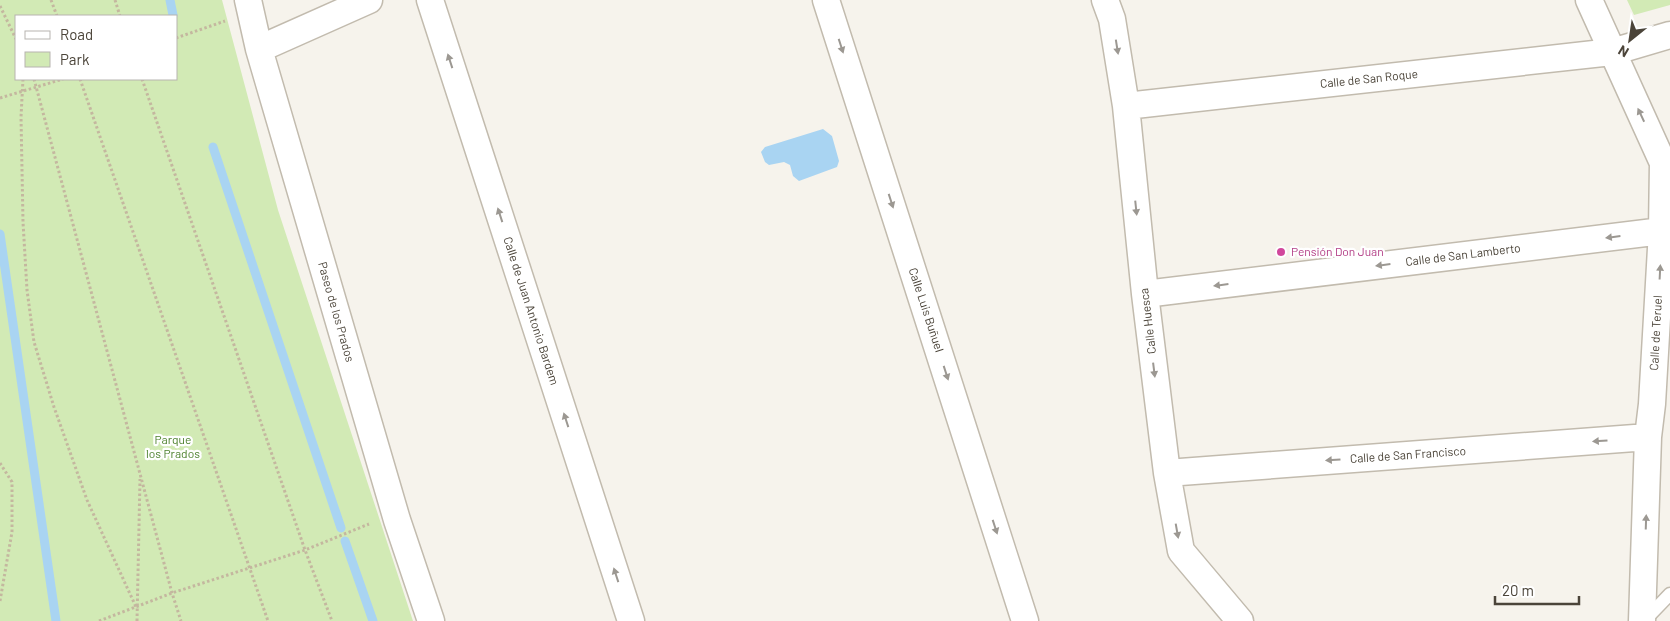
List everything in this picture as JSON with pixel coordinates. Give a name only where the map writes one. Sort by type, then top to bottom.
[{"type":"street","points":[[259,49],[369,0]]},
{"type":"street","name":"Calle de Juan Antonio Bardem","points":[[430,0],[631,621]]},
{"type":"street","name":"Calle Luis Buñuel","points":[[826,0],[1025,621]]},
{"type":"street","name":"Calle Huesca","points":[[1105,0],[1112,19],[1126,106],[1145,294],[1167,473],[1181,551],[1240,621]]},
{"type":"street","name":"Calle de Teruel","points":[[1589,0],[1663,163],[1661,398],[1648,437],[1643,621]]},
{"type":"street","name":"Paseo de los Prados","points":[[240,9],[259,49],[397,520],[431,621]]},
{"type":"street","name":"Calle de San Roque","points":[[1126,106],[1612,52],[1670,35]]},
{"type":"street","name":"Calle de San Lamberto","points":[[1145,294],[1662,231]]},
{"type":"street","name":"Calle de San Francisco","points":[[1167,473],[1648,437]]},
{"type":"lane","points":[[1643,621],[1670,594]]},
{"type":"path","points":[[51,0],[57,15]]},
{"type":"path","points":[[115,0],[120,15]]},
{"type":"path","points":[[0,6],[15,37]]},
{"type":"path","points":[[178,37],[240,9]]},
{"type":"path","points":[[23,80],[23,222],[27,290],[34,342],[54,407],[87,500],[136,607]]},
{"type":"path","points":[[34,80],[181,621]]},
{"type":"path","points":[[0,98],[59,80]]},
{"type":"path","points":[[80,80],[268,621]]},
{"type":"path","points":[[142,80],[304,550],[332,621]]},
{"type":"path","points":[[0,463],[12,482],[12,532],[0,601]]},
{"type":"path","points":[[137,621],[140,473]]},
{"type":"path","points":[[99,621],[172,593],[304,550],[375,522]]},
{"type":"green space","name":"Parque los Prados","points":[[0,0],[222,0],[278,210],[413,621],[0,621]]},
{"type":"green space","points":[[1627,0],[1670,0],[1670,5],[1634,15]]},
{"type":"water","points":[[823,129],[832,136],[839,161],[837,167],[799,181],[793,176],[790,165],[784,162],[769,165],[765,162],[761,152],[765,147]]},
{"type":"waterway","points":[[170,0],[173,15]]},
{"type":"waterway","points":[[213,147],[341,528]]},
{"type":"waterway","points":[[0,234],[56,621]]},
{"type":"waterway","points":[[345,541],[373,621]]},
{"type":"place","name":"Pensión Don Juan","points":[[1281,252]]}]
